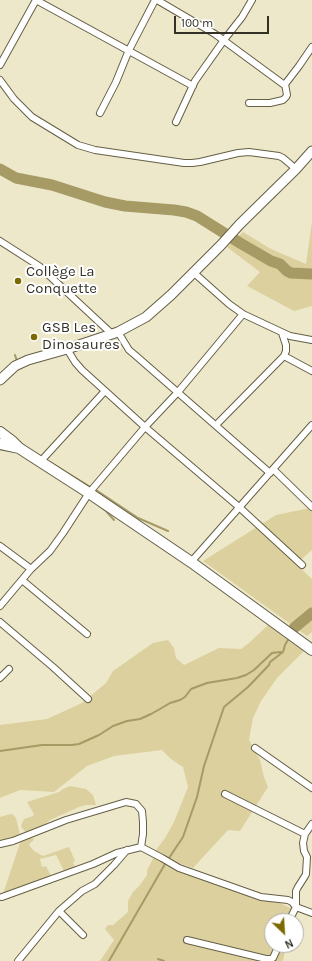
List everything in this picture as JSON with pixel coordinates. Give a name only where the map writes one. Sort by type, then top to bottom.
[{"type":"main road","points":[[0,380],[15,366],[28,360],[115,333],[146,317],[171,295],[221,245],[312,151]]},
{"type":"main road","points":[[0,432],[19,448],[89,492],[296,638],[311,647]]},
{"type":"main road","points":[[0,444],[19,448]]},
{"type":"street","points":[[0,65],[36,0],[193,86]]},
{"type":"street","points":[[100,113],[116,82],[129,50],[156,0],[205,27],[285,84]]},
{"type":"street","points":[[176,122],[193,86],[224,40],[242,17],[252,0]]},
{"type":"street","points":[[285,84],[312,47]]},
{"type":"street","points":[[0,80],[14,99],[32,117],[78,145],[95,150],[188,163],[249,152],[279,156],[296,169]]},
{"type":"street","points":[[249,103],[270,103],[283,100],[287,94],[285,84]]},
{"type":"street","points":[[0,242],[39,266],[115,333],[130,350],[312,507]]},
{"type":"street","points":[[193,272],[229,304],[243,314],[290,336],[312,340]]},
{"type":"street","points":[[0,606],[31,569],[50,551],[89,492],[145,427],[178,392],[243,314]]},
{"type":"street","points":[[216,425],[284,356],[286,345],[282,332]]},
{"type":"street","points":[[67,349],[82,370],[302,564]]},
{"type":"street","points":[[284,356],[312,371]]},
{"type":"street","points":[[40,462],[105,391]]},
{"type":"street","points":[[190,562],[312,425]]},
{"type":"street","points":[[0,546],[31,569]]},
{"type":"street","points":[[22,580],[87,634]]},
{"type":"street","points":[[0,622],[88,699]]},
{"type":"street","points":[[0,678],[9,669]]},
{"type":"street","points":[[255,748],[312,788]]},
{"type":"street","points":[[225,794],[305,834]]},
{"type":"street","points":[[0,844],[13,841],[66,820],[126,802],[136,804],[142,811],[143,834],[141,847]]},
{"type":"street","points":[[293,913],[296,907],[296,891],[306,876],[307,857],[304,851],[303,843],[305,834],[312,824]]},
{"type":"street","points":[[2,897],[93,864],[117,853],[141,847],[179,868],[261,897],[288,900],[296,907],[312,913]]},
{"type":"street","points":[[18,961],[58,911],[82,891],[95,884],[128,850]]},
{"type":"street","points":[[58,911],[83,935]]},
{"type":"street","points":[[187,940],[266,960],[273,958],[275,953]]},
{"type":"shaded area","points":[[312,222],[312,306],[294,311],[247,286],[260,272],[227,247],[243,232],[271,249],[306,264]]},
{"type":"shaded area","points":[[310,508],[312,510],[312,550],[296,564],[312,579],[312,632],[307,636],[203,561],[276,515]]},
{"type":"shaded area","points":[[268,625],[305,650],[277,678],[261,701],[253,718],[249,740],[260,760],[268,787],[240,831],[228,830],[193,868],[175,862],[156,850],[174,822],[188,787],[183,767],[171,759],[162,750],[114,756],[87,766],[54,792],[20,790],[0,798],[0,725],[47,719],[82,703],[106,683],[113,671],[153,643],[168,640],[174,648],[176,658],[184,665],[219,648],[241,649]]},
{"type":"shaded area","points":[[70,786],[86,789],[93,795],[96,805],[79,807],[50,820],[42,826],[25,832],[21,826],[24,819],[33,816],[34,814],[27,802],[59,792]]},
{"type":"shaded area","points":[[12,814],[16,818],[20,835],[0,842],[0,817]]},
{"type":"shaded area","points":[[31,837],[34,839],[29,845],[34,851],[43,856],[69,847],[75,861],[73,862],[75,867],[64,871],[56,855],[40,859],[42,867],[46,866],[51,876],[3,894],[21,840]]},
{"type":"shaded area","points":[[155,855],[179,868],[273,900],[297,911],[296,913],[264,913],[264,953],[284,953],[283,961],[100,961],[114,940],[105,929],[108,925],[113,925],[128,912],[128,901],[133,892],[147,875],[147,870]]},
{"type":"waterway","points":[[0,169],[16,178],[52,185],[105,202],[125,206],[186,212],[197,216],[271,261],[280,264],[291,273],[312,274]]},
{"type":"waterway","points":[[15,355],[17,361]]},
{"type":"waterway","points":[[50,462],[92,488]]},
{"type":"waterway","points":[[96,490],[138,518],[168,531]]},
{"type":"waterway","points":[[97,504],[114,520]]},
{"type":"waterway","points":[[294,628],[312,613]]},
{"type":"waterway","points":[[292,632],[294,628]]},
{"type":"waterway","points":[[109,961],[165,864],[183,837],[197,797],[204,766],[224,707],[248,687],[269,665],[270,662],[283,652],[289,638]]},
{"type":"waterway","points":[[0,751],[42,745],[79,744],[99,735],[113,726],[127,721],[140,719],[170,703],[180,700],[185,697],[191,689],[207,683],[246,675],[254,670],[272,653],[281,652]]},
{"type":"waterway","points":[[158,959],[164,961]]},
{"type":"place","name":"Collège La Conquette","points":[[18,281]]},
{"type":"place","name":"GSB Les Dinosaures","points":[[34,337]]}]
